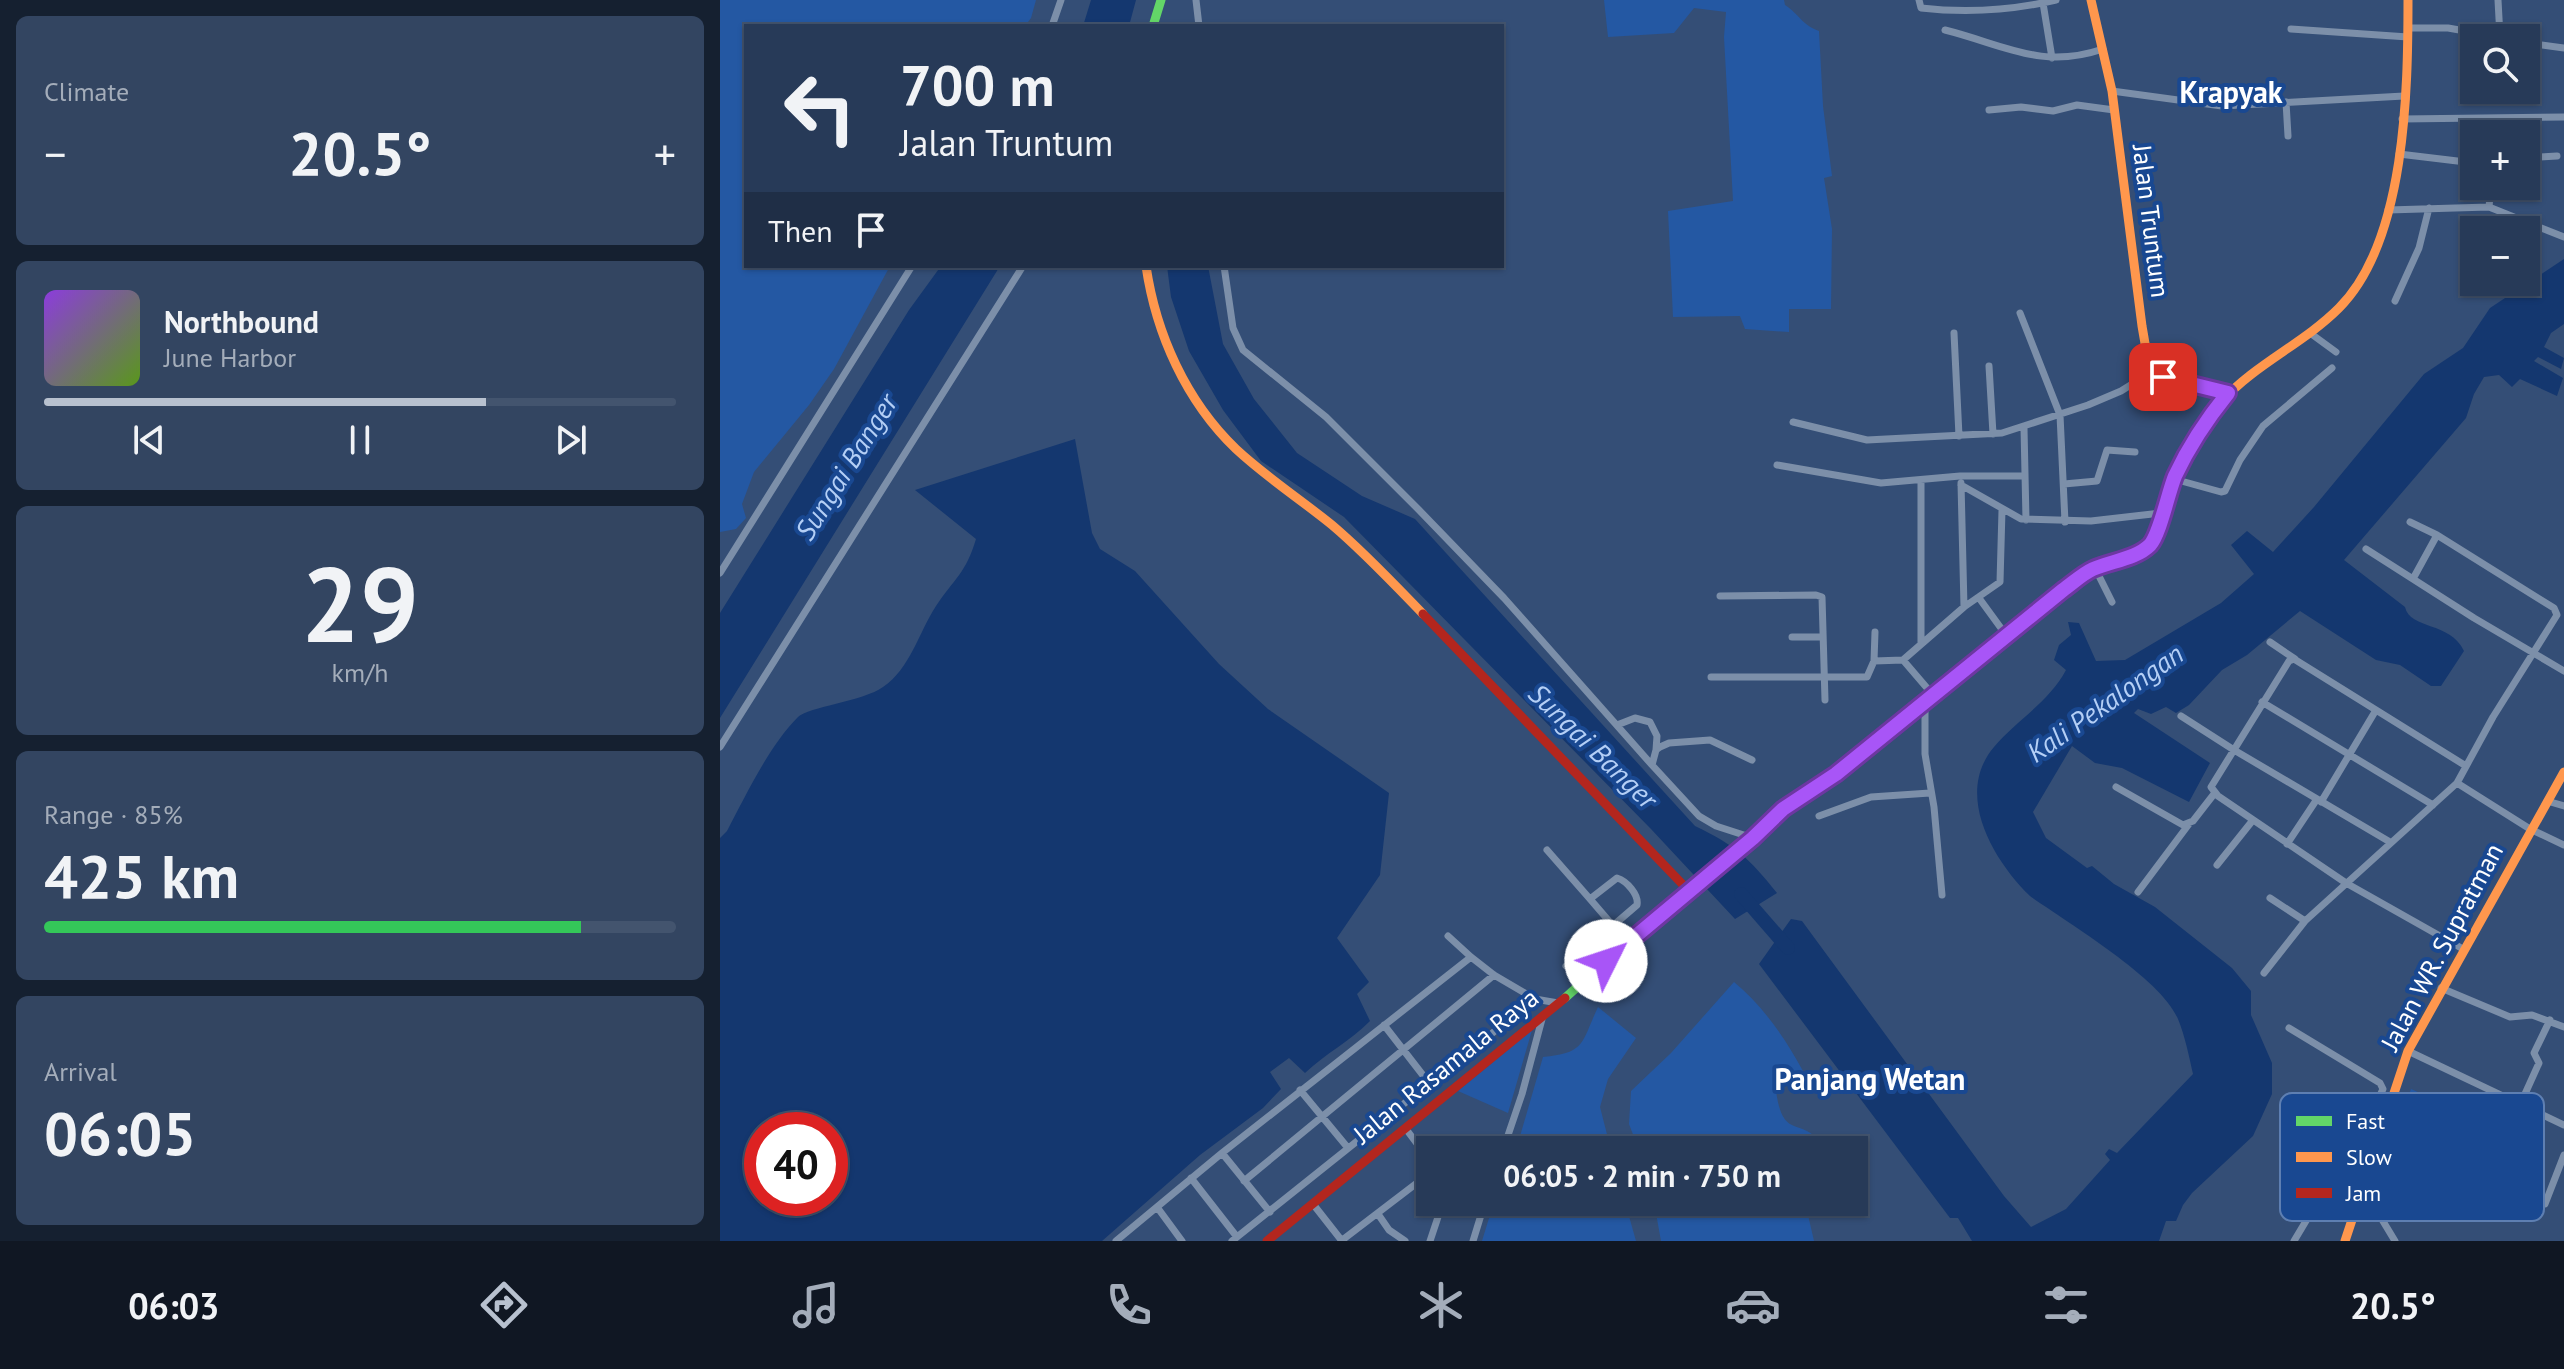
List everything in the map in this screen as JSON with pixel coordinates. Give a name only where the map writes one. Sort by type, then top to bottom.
[{"type":"street","points":[[1053,24],[1061,0]]},
{"type":"street","points":[[1154,24],[1161,0]]},
{"type":"street","points":[[1196,0],[1199,24]]},
{"type":"street","points":[[1919,0],[1921,8],[1937,10],[1985,9],[2056,0]]},
{"type":"street","name":"Jalan Truntum","points":[[2091,0],[2112,91],[2142,326],[2153,371]]},
{"type":"street","points":[[1558,1003],[1749,842],[1783,809],[1836,774],[2006,635],[2095,568],[2146,548],[2155,539],[2174,479],[2197,435],[2228,393],[2310,333],[2348,299],[2376,250],[2399,154],[2408,0]]},
{"type":"street","points":[[2498,0],[2501,24]]},
{"type":"street","points":[[2043,3],[2052,58]]},
{"type":"street","points":[[2291,29],[2460,30]]},
{"type":"street","points":[[1945,30],[1979,38],[2027,56],[2075,57],[2103,49]]},
{"type":"street","points":[[2540,45],[2564,48]]},
{"type":"street","points":[[2112,91],[2222,106],[2404,96]]},
{"type":"street","points":[[2286,102],[2288,136]]},
{"type":"street","points":[[1989,110],[2021,107],[2053,111],[2077,105],[2114,110]]},
{"type":"street","points":[[2402,119],[2564,117]]},
{"type":"street","points":[[2399,154],[2460,161]]},
{"type":"street","points":[[2540,157],[2557,156]]},
{"type":"street","points":[[2489,207],[2490,200]]},
{"type":"street","points":[[2388,210],[2489,207],[2564,237]]},
{"type":"street","points":[[2395,301],[2419,248],[2429,208]]},
{"type":"street","points":[[720,573],[911,268]]},
{"type":"street","points":[[720,747],[1022,268]]},
{"type":"street","points":[[1146,268],[1155,310],[1171,353],[1212,423],[1254,465],[1306,503],[1369,559],[1693,887]]},
{"type":"street","points":[[1224,268],[1233,328],[1243,350],[1326,417],[1388,479],[1504,598],[1699,816],[1749,842]]},
{"type":"street","points":[[2020,313],[2060,415],[2065,522]]},
{"type":"street","points":[[1954,333],[1959,436]]},
{"type":"street","points":[[2310,333],[2336,352]]},
{"type":"street","points":[[1989,366],[1993,434]]},
{"type":"street","points":[[2174,479],[2225,491],[2259,430],[2332,368]]},
{"type":"street","points":[[1793,422],[1867,440],[1993,434],[2024,428],[2121,391],[2153,371],[2163,377],[2228,393]]},
{"type":"street","points":[[2024,428],[2026,520]]},
{"type":"street","points":[[2064,484],[2097,481],[2107,450],[2135,452]]},
{"type":"street","points":[[1777,465],[1869,482],[1960,481],[2024,476]]},
{"type":"street","points":[[1921,480],[1921,643]]},
{"type":"street","points":[[1960,481],[2002,510],[2026,520],[2065,522],[2161,513]]},
{"type":"street","points":[[1960,481],[1964,607]]},
{"type":"street","points":[[1874,661],[1903,660],[1964,607],[2001,580],[2002,510]]},
{"type":"street","points":[[2264,973],[2305,921],[2457,783],[2557,615],[2557,610],[2437,535],[2410,522]]},
{"type":"street","points":[[2414,577],[2437,535]]},
{"type":"street","points":[[2366,549],[2564,671]]},
{"type":"street","points":[[2095,568],[2112,602]]},
{"type":"street","points":[[1720,596],[1821,596],[1824,604],[1825,700]]},
{"type":"street","points":[[1979,598],[2006,635]]},
{"type":"street","points":[[1711,677],[1867,677],[1874,661],[1875,632]]},
{"type":"street","points":[[1792,637],[1823,637]]},
{"type":"street","points":[[2270,642],[2466,766]]},
{"type":"street","points":[[2295,659],[2289,661],[2262,702],[2211,789],[2346,883],[2463,949]]},
{"type":"street","points":[[1903,660],[1929,698],[1925,754],[1934,807],[1942,895]]},
{"type":"street","points":[[2262,702],[2433,805]]},
{"type":"street","points":[[2287,844],[2349,756],[2376,710]]},
{"type":"street","points":[[2181,716],[2390,842]]},
{"type":"street","points":[[1617,725],[1635,718],[1650,722],[1657,736],[1652,765]]},
{"type":"street","points":[[1656,750],[1669,743],[1710,740],[1752,760]]},
{"type":"street","name":"Jalan WR. Supratman","points":[[2393,1093],[2408,1051],[2441,988],[2564,772]]},
{"type":"street","points":[[2457,783],[2533,830],[2564,845]]},
{"type":"street","points":[[2116,787],[2181,824],[2190,822]]},
{"type":"street","points":[[1819,816],[1871,797],[1930,793]]},
{"type":"street","points":[[2138,892],[2214,794]]},
{"type":"street","points":[[2547,801],[2564,806]]},
{"type":"street","points":[[2217,865],[2253,820]]},
{"type":"street","points":[[1547,850],[1627,942]]},
{"type":"street","points":[[1566,966],[1637,905],[1637,897],[1623,880],[1617,878],[1590,899]]},
{"type":"street","points":[[2270,898],[2305,921]]},
{"type":"street","points":[[1448,936],[1494,975],[1535,999]]},
{"type":"street","points":[[1116,1241],[1300,1090],[1471,957]]},
{"type":"street","points":[[1244,1181],[1494,975]]},
{"type":"street","points":[[2441,988],[2510,1017],[2532,1015],[2564,1027]]},
{"type":"street","name":"Jalan Rasamala Raya","points":[[1234,1239],[1535,999],[1558,1003]]},
{"type":"street","name":"Jalan Rasamala Raya","points":[[1267,1241],[1558,1003]]},
{"type":"street","points":[[1508,1136],[1542,1019]]},
{"type":"street","points":[[2525,1093],[2539,1063],[2534,1053],[2550,1020]]},
{"type":"street","points":[[1384,1025],[1429,1083]]},
{"type":"street","points":[[2289,1028],[2380,1083],[2381,1093]]},
{"type":"street","points":[[2408,1051],[2495,1093]]},
{"type":"street","points":[[1300,1090],[1348,1148]]},
{"type":"street","points":[[2544,1117],[2564,1125]]},
{"type":"street","points":[[1406,1129],[1416,1142]]},
{"type":"street","points":[[1222,1153],[1270,1212]]},
{"type":"street","points":[[2545,1204],[2564,1155]]},
{"type":"street","points":[[1191,1178],[1234,1239]]},
{"type":"street","points":[[1313,1204],[1342,1241],[1416,1184]]},
{"type":"street","points":[[1157,1207],[1177,1239]]},
{"type":"street","points":[[1378,1214],[1389,1230],[1405,1241]]},
{"type":"street","points":[[1430,1241],[1438,1216]]},
{"type":"street","points":[[1473,1241],[1481,1216]]},
{"type":"street","points":[[2294,1241],[2306,1221]]},
{"type":"street","name":"Jalan WR. Supratman","points":[[2345,1241],[2352,1221]]},
{"type":"street","points":[[2383,1221],[2395,1241]]},
{"type":"shaded area","points":[[720,0],[1036,0],[1026,24],[744,24],[744,268],[889,268],[834,369],[754,472],[742,504],[746,518],[736,529],[720,532]]},
{"type":"shaded area","points":[[1604,0],[1784,0],[1785,5],[1805,23],[1819,31],[1823,106],[1832,176],[1824,178],[1832,229],[1831,309],[1789,309],[1789,332],[1745,329],[1740,316],[1673,317],[1668,211],[1733,201],[1724,37],[1726,12],[1694,8],[1674,33],[1608,37]]},
{"type":"shaded area","points":[[1734,982],[1773,1023],[1803,1071],[1776,1091],[1787,1122],[1814,1136],[1634,1136],[1629,1124],[1631,1091],[1671,1053]]},
{"type":"shaded area","points":[[1598,1007],[1636,1038],[1608,1079],[1600,1107],[1607,1136],[1520,1136],[1543,1057],[1567,1053],[1584,1038]]},
{"type":"shaded area","points":[[1532,1030],[1508,1113],[1458,1091]]},
{"type":"shaded area","points":[[1490,1216],[1629,1216],[1636,1241],[1482,1241]]},
{"type":"shaded area","points":[[1657,1216],[1808,1216],[1814,1241],[1661,1241]]},
{"type":"water","points":[[1091,0],[1136,0],[1130,24],[1084,24]]},
{"type":"water","name":"Kali Pekalongan","points":[[2564,259],[2564,324],[2551,333],[2544,347],[2564,358],[2561,369],[2538,357],[2534,361],[2563,378],[2557,396],[2520,379],[2512,387],[2499,375],[2484,377],[2466,418],[2344,560],[2405,607],[2414,619],[2458,641],[2464,651],[2441,686],[2431,686],[2400,665],[2376,660],[2300,611],[2247,655],[2222,670],[2189,705],[2176,713],[2166,707],[2151,714],[2138,709],[2134,713],[2210,763],[2189,802],[2122,768],[2095,763],[2072,746],[2033,812],[2046,838],[2087,868],[2092,866],[2114,884],[2155,907],[2232,968],[2251,991],[2251,1015],[2272,1063],[2272,1094],[2253,1136],[2192,1193],[2176,1221],[2166,1221],[2159,1241],[1972,1241],[1958,1218],[1950,1218],[1759,964],[1791,919],[1802,921],[2004,1196],[2031,1227],[2066,1209],[2110,1160],[2105,1154],[2109,1149],[2117,1153],[2193,1074],[2178,1019],[2153,986],[2112,952],[2030,896],[2003,864],[1983,826],[1978,805],[1978,785],[1983,765],[1994,747],[2051,692],[2066,670],[2054,660],[2059,645],[2071,635],[2068,622],[2079,623],[2096,661],[2125,660],[2221,603],[2254,574],[2231,545],[2247,531],[2273,552],[2424,374],[2463,348],[2490,308],[2508,296],[2540,296],[2540,275]]},
{"type":"water","points":[[940,268],[999,268],[720,718],[720,613],[909,310]]},
{"type":"water","points":[[1167,268],[1208,268],[1223,344],[1254,399],[1297,453],[1362,496],[1415,519],[1695,826],[1740,854],[1777,893],[1735,919],[1651,829],[1344,517],[1261,461],[1223,410],[1189,351],[1171,297]]},
{"type":"water","points":[[1075,439],[1092,533],[1100,549],[1135,571],[1219,664],[1268,709],[1389,793],[1380,875],[1337,938],[1369,982],[1357,994],[1370,1021],[1305,1073],[1289,1058],[1270,1072],[1281,1089],[1263,1108],[1200,1155],[1102,1241],[720,1241],[720,838],[727,831],[768,756],[798,717],[874,692],[900,670],[936,606],[964,568],[976,539],[915,490]]},
{"type":"waterway","name":"Sungai Banger","points":[[1741,894],[1788,948]]},
{"type":"traffic: fast","points":[[1154,24],[1161,0]]},
{"type":"traffic: fast","points":[[1565,998],[1804,795]]},
{"type":"traffic: slow","points":[[2091,0],[2112,91],[2147,355],[2157,373],[2163,377],[2228,393]]},
{"type":"traffic: slow","points":[[2221,402],[2249,376],[2310,333],[2339,308],[2361,279],[2378,244],[2399,163],[2407,77],[2408,0]]},
{"type":"traffic: slow","points":[[1146,268],[1157,317],[1166,341],[1202,410],[1236,449],[1344,535],[1423,614]]},
{"type":"traffic: slow","points":[[2394,1093],[2408,1051],[2564,772]]},
{"type":"traffic: slow","points":[[2345,1241],[2352,1221]]},
{"type":"traffic: jam","points":[[1804,795],[1836,774],[2079,578],[2149,545],[2157,533],[2183,460],[2221,402]]},
{"type":"traffic: jam","points":[[1423,614],[1688,890]]},
{"type":"traffic: jam","points":[[1267,1241],[1565,998]]},
{"type":"district","name":"Krapyak","points":[[2231,93]]},
{"type":"district","name":"Panjang Wetan","points":[[1870,1080]]},
{"type":"route","points":[[1606,961],[1753,838],[1783,809],[1836,774],[2063,590],[2095,568],[2140,552],[2150,545],[2155,539],[2161,513],[2185,457],[2212,412],[2228,393],[2163,377]]}]
